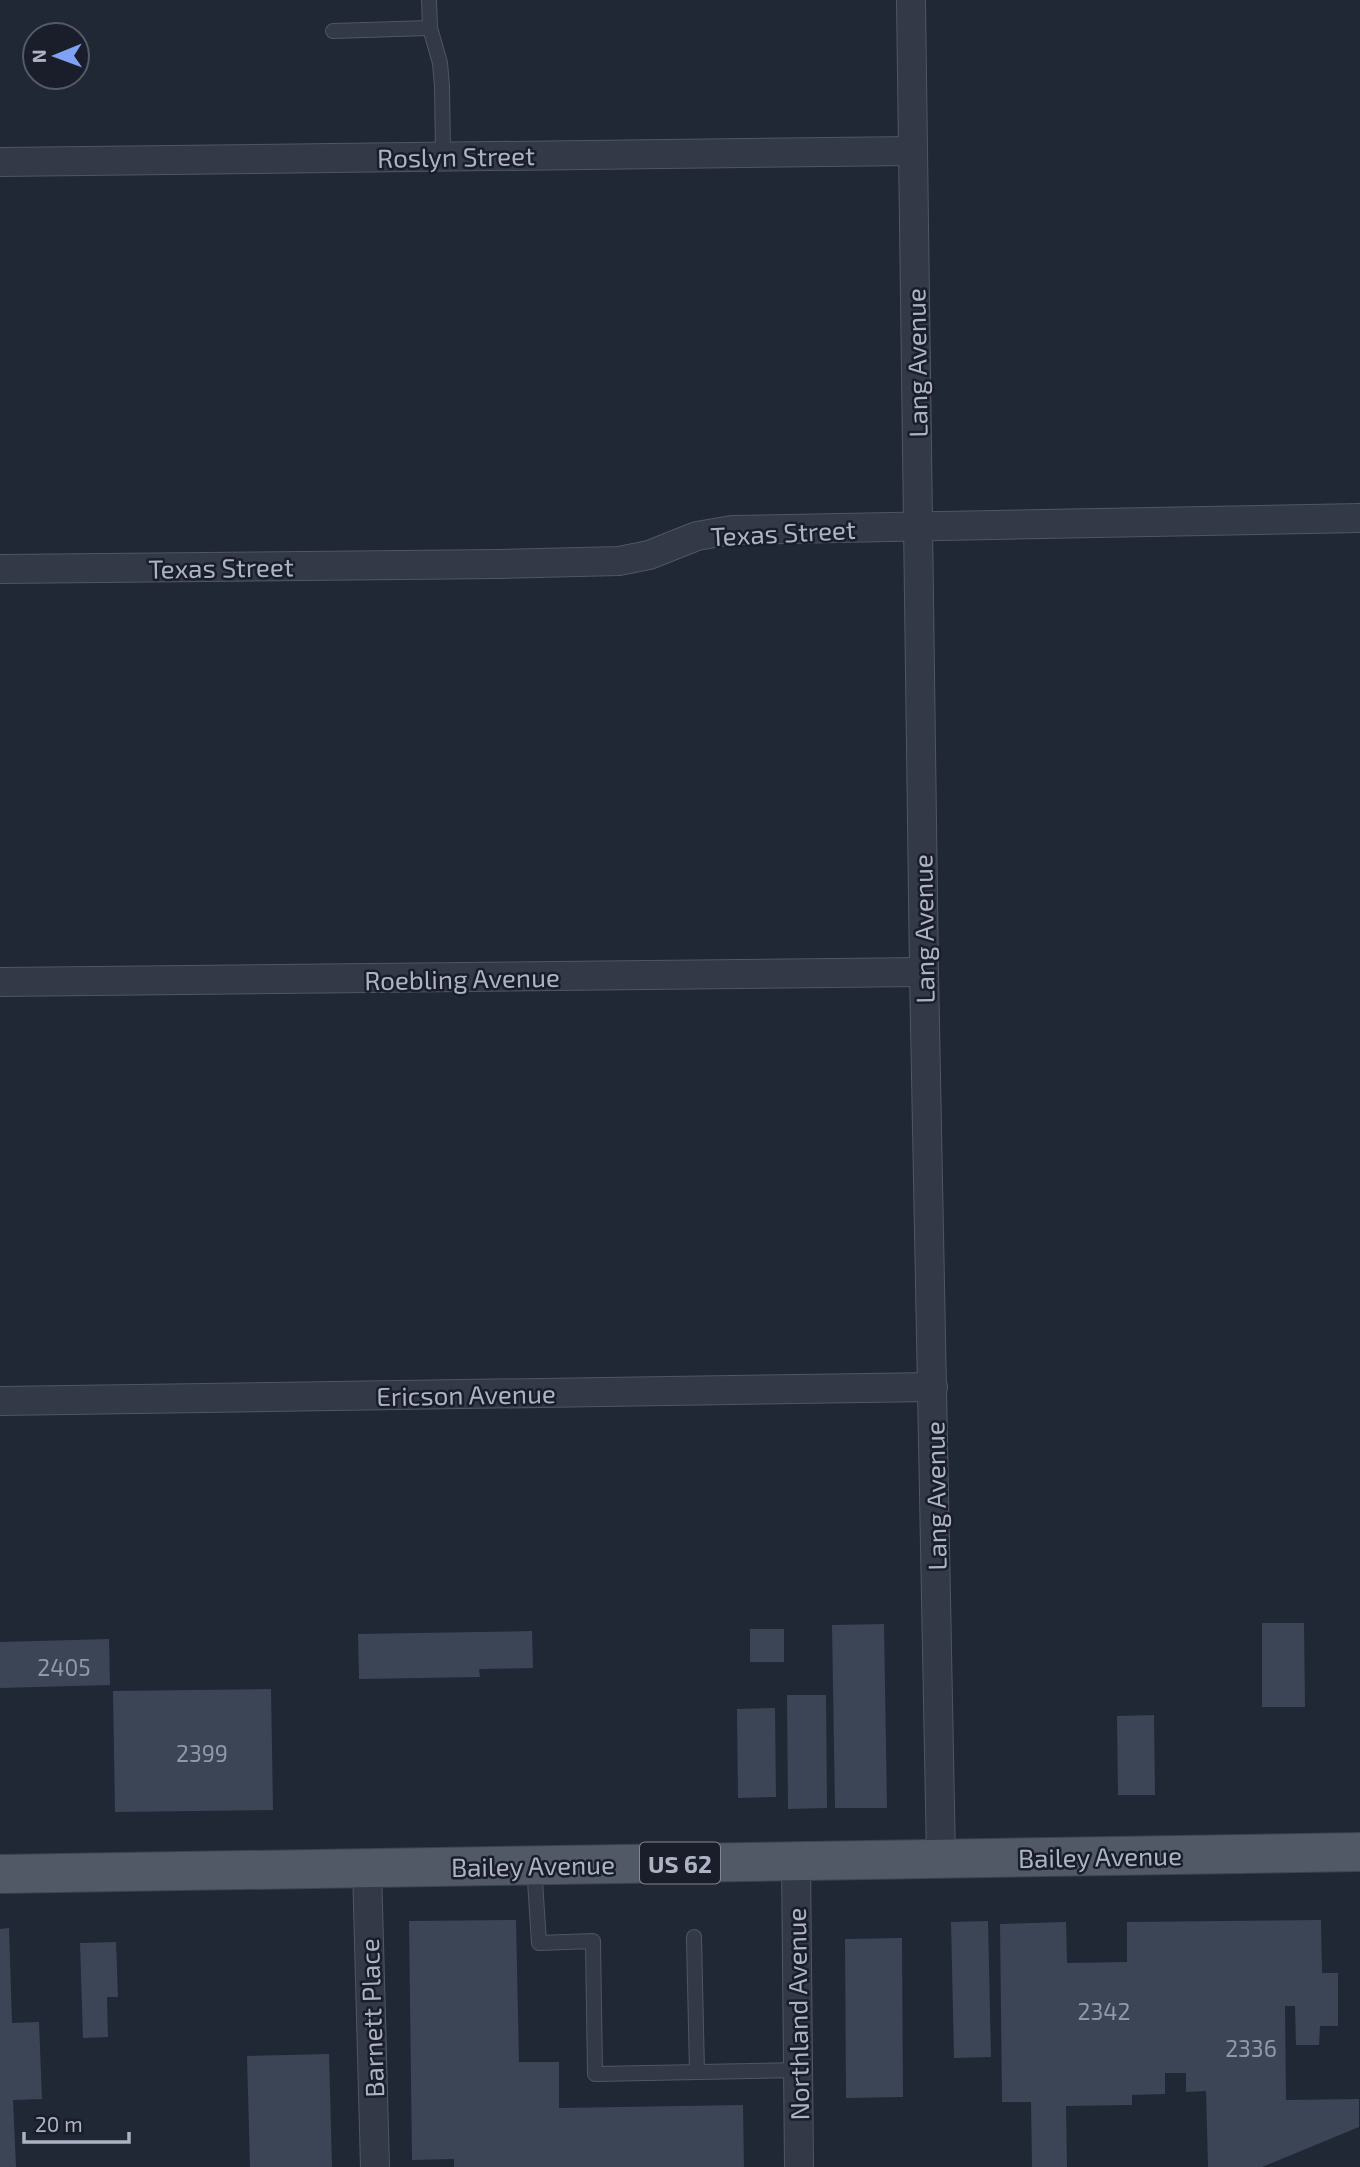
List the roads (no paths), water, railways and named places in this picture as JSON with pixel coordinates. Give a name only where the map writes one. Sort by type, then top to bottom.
[{"type":"main road","name":"Bailey Avenue","points":[[0,1874],[1360,1852]]},
{"type":"street","name":"Lang Avenue","points":[[911,0],[923,971],[941,1859]]},
{"type":"street","name":"Roslyn Street","points":[[0,162],[913,151]]},
{"type":"street","name":"Texas Street","points":[[0,569],[499,565],[619,561],[649,555],[697,536],[732,530],[1360,518]]},
{"type":"street","name":"Roebling Avenue","points":[[0,982],[923,971]]},
{"type":"street","name":"Ericson Avenue","points":[[0,1401],[933,1387]]},
{"type":"street","name":"Northland Avenue","points":[[796,1861],[799,2167]]},
{"type":"street","name":"Barnett Place","points":[[367,1868],[375,2167]]},
{"type":"lane","points":[[429,0],[430,28],[440,63],[443,156]]},
{"type":"lane","points":[[333,31],[430,28]]},
{"type":"lane","points":[[534,1865],[539,1943],[593,1941],[595,2074],[798,2070]]},
{"type":"lane","points":[[694,1937],[697,2072]]}]
